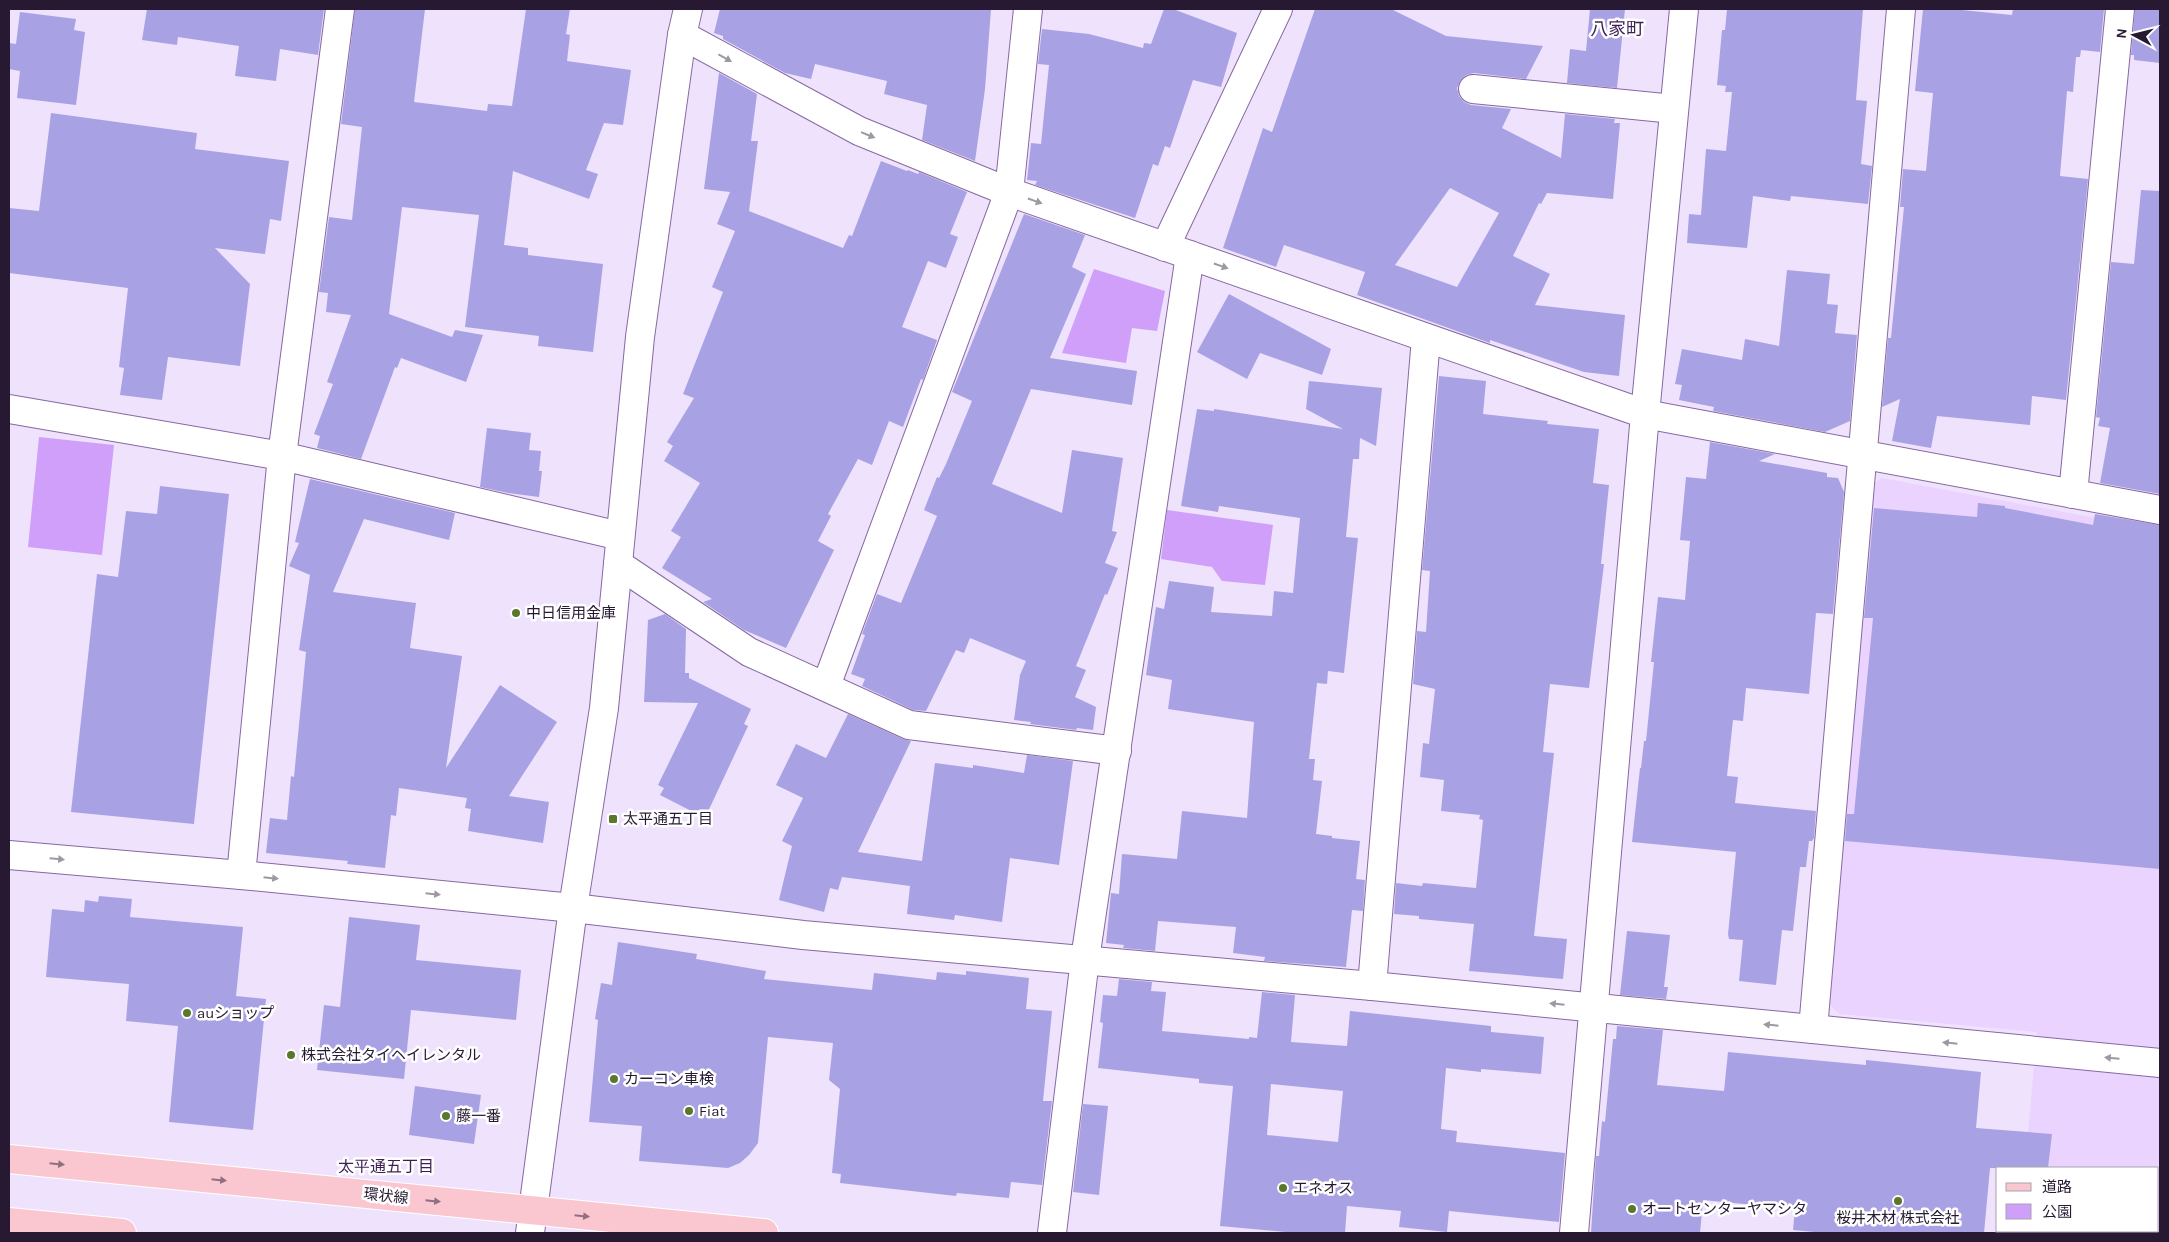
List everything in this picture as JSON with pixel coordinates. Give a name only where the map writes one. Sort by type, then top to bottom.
[{"type":"main road","name":"環状線","points":[[9,1159],[532,1222],[764,1233]]},
{"type":"main road","points":[[21,1226],[122,1233]]},
{"type":"street","points":[[241,875],[282,456],[340,9]]},
{"type":"street","points":[[532,1222],[573,908],[604,708],[640,337],[682,35],[688,9]]},
{"type":"street","points":[[826,686],[1009,192],[1028,9]]},
{"type":"street","points":[[1052,1233],[1085,959],[1117,751],[1177,251],[1278,9]]},
{"type":"street","points":[[1574,1233],[1645,414],[1684,9]]},
{"type":"street","points":[[1813,1029],[1901,9]]},
{"type":"street","points":[[2073,494],[2120,9]]},
{"type":"street","points":[[682,35],[859,131],[1009,192],[1645,414],[2160,510]]},
{"type":"street","points":[[1473,89],[1674,109]]},
{"type":"street","points":[[1372,986],[1426,338]]},
{"type":"street","points":[[9,410],[282,456],[620,536]]},
{"type":"street","points":[[618,564],[749,652],[909,725],[1117,751]]},
{"type":"street","points":[[9,855],[241,875],[573,908],[803,935],[1372,986],[2160,1063]]},
{"type":"shaded area","points":[[1882,478],[2160,530],[2160,1233],[2019,1233],[2159,1232],[2159,1167],[2025,1167],[2037,1032],[1840,1014],[1827,1003],[1873,484]]},
{"type":"green space","points":[[1094,269],[1165,291],[1157,331],[1132,328],[1126,363],[1062,353]]},
{"type":"green space","points":[[39,437],[114,445],[102,555],[28,547]]},
{"type":"green space","points":[[1167,510],[1273,525],[1265,585],[1222,581],[1212,567],[1161,559]]},
{"type":"building","points":[[147,9],[324,9],[318,55],[280,49],[276,81],[235,76],[239,46],[178,37],[177,45],[142,40]]},
{"type":"building","points":[[355,9],[425,9],[414,102],[487,111],[488,104],[512,106],[526,9],[570,9],[566,34],[570,35],[567,61],[631,70],[623,125],[604,123],[586,170],[598,174],[589,199],[513,171],[504,245],[528,248],[528,255],[603,264],[593,352],[538,346],[539,336],[465,327],[479,215],[402,207],[389,314],[452,337],[455,330],[483,335],[466,382],[401,358],[397,368],[395,367],[361,459],[317,448],[320,436],[314,434],[333,384],[327,382],[351,315],[326,312],[328,293],[319,292],[329,217],[352,220],[362,127],[341,124]]},
{"type":"building","points":[[720,9],[991,9],[985,89],[975,161],[922,140],[927,105],[884,94],[887,81],[815,64],[811,79],[785,73],[723,39],[723,36],[714,33]]},
{"type":"building","points":[[1164,9],[1173,9],[1237,33],[1221,87],[1193,80],[1170,148],[1165,146],[1158,166],[1153,164],[1135,218],[1035,185],[1037,181],[1027,180],[1031,143],[1041,144],[1049,65],[1038,64],[1042,29],[1089,34],[1143,48],[1144,43],[1151,44]]},
{"type":"building","points":[[1315,9],[1391,9],[1446,36],[1543,46],[1526,79],[1474,73],[1466,75],[1457,88],[1459,96],[1464,102],[1471,105],[1511,109],[1502,128],[1561,158],[1565,114],[1615,119],[1614,123],[1620,123],[1613,199],[1547,193],[1541,204],[1539,203],[1513,256],[1550,274],[1535,305],[1625,315],[1619,376],[1584,372],[1490,340],[1490,343],[1357,295],[1365,272],[1284,245],[1276,267],[1223,248],[1263,128],[1272,132]],"holes":[[[1450,188],[1499,213],[1457,287],[1395,265]]]},
{"type":"building","points":[[1590,9],[1625,9],[1617,88],[1567,83],[1570,49],[1586,51]]},
{"type":"building","points":[[1727,9],[1863,9],[1856,100],[1867,101],[1861,164],[1872,166],[1868,204],[1791,196],[1790,201],[1753,196],[1747,248],[1687,243],[1689,214],[1701,215],[1706,149],[1726,151],[1732,92],[1725,92],[1726,86],[1717,85],[1722,30],[1725,30]]},
{"type":"building","points":[[1923,9],[1952,9],[2012,15],[2013,9],[2104,9],[2100,52],[2081,50],[2080,57],[2076,57],[2073,92],[2067,91],[2060,176],[2088,179],[2066,400],[2032,396],[2030,425],[1937,416],[1931,448],[1892,441],[1900,399],[1882,407],[1888,338],[1891,338],[1904,207],[1900,207],[1903,169],[1926,171],[1933,93],[1915,91]]},
{"type":"building","points":[[2135,9],[2160,9],[2160,63],[2134,60],[2134,55],[2131,55]]},
{"type":"building","points":[[20,12],[76,19],[74,30],[85,32],[76,105],[17,98],[20,71],[9,69],[9,43],[16,44]]},
{"type":"building","points":[[719,73],[757,94],[751,141],[758,141],[749,211],[843,248],[849,235],[852,236],[881,161],[907,171],[918,174],[919,172],[967,192],[950,234],[958,237],[946,268],[928,261],[902,327],[937,340],[923,380],[921,379],[903,427],[889,421],[872,465],[858,459],[828,514],[831,516],[818,541],[834,550],[786,648],[744,630],[703,602],[712,599],[662,568],[681,537],[671,531],[700,483],[664,461],[673,446],[667,442],[694,398],[683,394],[723,292],[712,287],[735,231],[717,224],[730,192],[704,189]]},
{"type":"building","points":[[51,113],[197,133],[195,149],[289,161],[281,221],[270,219],[265,254],[215,248],[250,284],[240,366],[168,357],[162,400],[120,395],[124,368],[119,367],[128,288],[9,273],[9,208],[39,211]]},
{"type":"building","points":[[2141,190],[2160,191],[2160,494],[2100,483],[2110,428],[2098,426],[2100,418],[2096,417],[2111,262],[2134,264]]},
{"type":"building","points":[[1024,214],[1085,235],[1072,267],[1086,274],[1050,358],[1137,371],[1132,405],[1031,389],[992,484],[1062,513],[1072,450],[1123,458],[1112,531],[1117,532],[1105,563],[1118,568],[1107,595],[1105,594],[1076,666],[1086,670],[1075,697],[1096,707],[1093,730],[1077,728],[1076,730],[1014,720],[1020,675],[1026,661],[970,638],[964,653],[956,650],[926,711],[913,710],[862,686],[865,679],[851,674],[865,635],[862,634],[877,594],[901,603],[937,516],[924,510],[937,477],[939,478],[946,464],[972,401],[952,392]]},
{"type":"building","points":[[1787,270],[1830,274],[1827,304],[1838,305],[1835,333],[1857,335],[1850,421],[1825,432],[1713,411],[1714,407],[1679,400],[1682,385],[1675,384],[1682,349],[1742,360],[1745,339],[1779,346]]},
{"type":"building","points":[[1229,294],[1331,349],[1322,375],[1260,353],[1247,379],[1197,352]]},
{"type":"building","points":[[1439,376],[1486,381],[1483,414],[1548,421],[1547,424],[1599,429],[1593,483],[1609,485],[1601,564],[1604,564],[1589,688],[1550,684],[1543,752],[1554,753],[1534,936],[1567,939],[1563,979],[1469,971],[1474,924],[1419,919],[1419,916],[1394,914],[1396,883],[1422,886],[1423,883],[1476,888],[1483,820],[1479,819],[1480,815],[1441,811],[1444,780],[1420,777],[1423,743],[1429,744],[1435,689],[1413,684],[1417,631],[1426,632],[1430,571],[1422,570]]},
{"type":"building","points":[[1309,381],[1382,388],[1376,446],[1360,438],[1359,459],[1353,459],[1346,537],[1358,538],[1344,673],[1328,671],[1327,684],[1317,683],[1309,759],[1315,759],[1313,780],[1322,781],[1316,834],[1360,841],[1356,879],[1365,880],[1363,911],[1352,910],[1346,967],[1264,961],[1265,957],[1233,953],[1236,927],[1158,921],[1155,951],[1123,948],[1124,945],[1106,943],[1111,893],[1119,894],[1122,854],[1177,859],[1182,811],[1247,818],[1254,722],[1168,709],[1172,680],[1146,675],[1156,607],[1164,609],[1169,581],[1214,587],[1211,612],[1272,616],[1274,591],[1293,593],[1300,518],[1219,506],[1218,512],[1181,506],[1197,409],[1214,411],[1214,409],[1343,429],[1306,409]]},
{"type":"building","points":[[487,428],[531,433],[529,450],[541,451],[539,471],[542,471],[539,497],[480,487]]},
{"type":"building","points":[[1710,442],[1775,454],[1759,461],[1827,473],[1827,477],[1838,478],[1844,492],[1833,614],[1816,613],[1809,694],[1746,688],[1743,721],[1733,720],[1727,776],[1738,777],[1735,803],[1816,811],[1814,838],[1812,841],[1809,841],[1806,867],[1800,867],[1793,931],[1782,930],[1776,985],[1739,981],[1743,940],[1729,939],[1728,934],[1736,852],[1632,842],[1640,768],[1644,741],[1646,741],[1654,662],[1651,662],[1658,597],[1685,600],[1690,541],[1680,540],[1686,477],[1706,479]]},
{"type":"building","points":[[310,479],[455,513],[449,540],[364,519],[333,592],[416,603],[410,648],[462,656],[446,768],[500,685],[557,722],[509,796],[549,802],[543,843],[468,831],[471,809],[465,808],[467,798],[399,788],[396,816],[391,815],[385,868],[347,864],[348,861],[266,853],[270,818],[287,820],[291,776],[294,777],[306,652],[299,650],[310,575],[289,566],[299,543],[295,542]]},
{"type":"building","points":[[160,486],[229,494],[194,824],[71,812],[97,574],[118,577],[126,511],[157,514]]},
{"type":"building","points":[[1978,503],[2005,506],[2005,508],[2093,525],[2095,514],[2160,525],[2160,869],[1845,841],[1847,814],[1854,814],[1873,618],[1864,618],[1874,508],[1977,517]]},
{"type":"building","points":[[665,614],[686,629],[685,673],[689,673],[689,678],[751,709],[744,724],[748,726],[705,818],[660,795],[664,788],[658,785],[698,703],[644,702],[648,620]]},
{"type":"building","points":[[848,714],[911,741],[858,852],[922,861],[935,763],[973,768],[973,765],[1024,773],[1027,755],[1073,761],[1059,865],[1010,858],[1002,922],[955,915],[954,920],[907,914],[910,886],[842,877],[838,890],[830,888],[824,912],[779,900],[792,846],[782,841],[803,798],[776,785],[796,744],[826,758]]},
{"type":"building","points":[[99,896],[132,899],[130,917],[243,927],[236,996],[266,999],[253,1130],[169,1122],[178,1026],[126,1021],[129,984],[46,977],[52,909],[84,912],[85,900],[98,902]]},
{"type":"building","points":[[349,917],[420,925],[416,960],[521,970],[516,1020],[411,1010],[404,1079],[317,1070],[324,1005],[340,1007]]},
{"type":"building","points":[[1627,931],[1670,935],[1664,987],[1668,987],[1666,999],[1620,995]]},
{"type":"building","points":[[618,942],[697,954],[696,959],[766,971],[764,979],[872,990],[874,973],[936,980],[937,972],[966,975],[966,971],[1029,978],[1026,1009],[1052,1011],[1043,1101],[1052,1101],[1042,1185],[1011,1182],[1009,1198],[957,1193],[956,1196],[840,1183],[841,1174],[832,1173],[840,1089],[829,1080],[833,1043],[768,1037],[758,1143],[749,1155],[740,1163],[728,1168],[639,1161],[642,1126],[589,1122],[598,1020],[595,1019],[601,983],[612,985]]},
{"type":"building","points":[[1119,979],[1152,982],[1151,991],[1166,992],[1162,1031],[1249,1039],[1249,1037],[1257,1038],[1262,992],[1295,995],[1291,1042],[1347,1046],[1350,1011],[1491,1026],[1491,1032],[1544,1037],[1541,1074],[1481,1069],[1481,1072],[1446,1068],[1441,1129],[1457,1131],[1456,1142],[1565,1153],[1559,1222],[1449,1211],[1447,1232],[1399,1227],[1401,1211],[1347,1206],[1345,1233],[1296,1233],[1220,1226],[1233,1086],[1199,1083],[1199,1079],[1098,1068],[1103,1023],[1100,1022],[1103,995],[1117,996]],"holes":[[[1271,1084],[1343,1091],[1338,1142],[1267,1135]]]},
{"type":"building","points":[[1617,1026],[1663,1030],[1657,1085],[1724,1091],[1728,1052],[1866,1065],[1866,1060],[1981,1072],[1976,1128],[2052,1134],[2048,1167],[1990,1168],[1984,1233],[1825,1233],[1793,1230],[1795,1209],[1703,1200],[1700,1233],[1591,1233],[1596,1156],[1599,1156],[1602,1121],[1605,1122],[1613,1039],[1616,1039]]},
{"type":"building","points":[[415,1086],[481,1095],[474,1144],[409,1135]]},
{"type":"building","points":[[1083,1104],[1108,1106],[1099,1195],[1073,1192]]},
{"type":"place","name":"中日信用金庫","points":[[516,613]]},
{"type":"place","name":"太平通五丁目","points":[[613,819]]},
{"type":"place","name":"auショップ","points":[[187,1013]]},
{"type":"place","name":"株式会社タイヘイレンタル","points":[[291,1055]]},
{"type":"place","name":"カーコン車検","points":[[614,1079]]},
{"type":"place","name":"Fiat","points":[[689,1111]]},
{"type":"place","name":"藤一番","points":[[446,1116]]},
{"type":"place","name":"エネオス","points":[[1283,1188]]},
{"type":"place","name":"桜井木材 株式会社","points":[[1898,1201]]},
{"type":"place","name":"オートセンターヤマシタ","points":[[1632,1209]]},
{"type":"district","name":"八家町","points":[[1617,29]]},
{"type":"district","name":"太平通五丁目","points":[[386,1166]]}]
